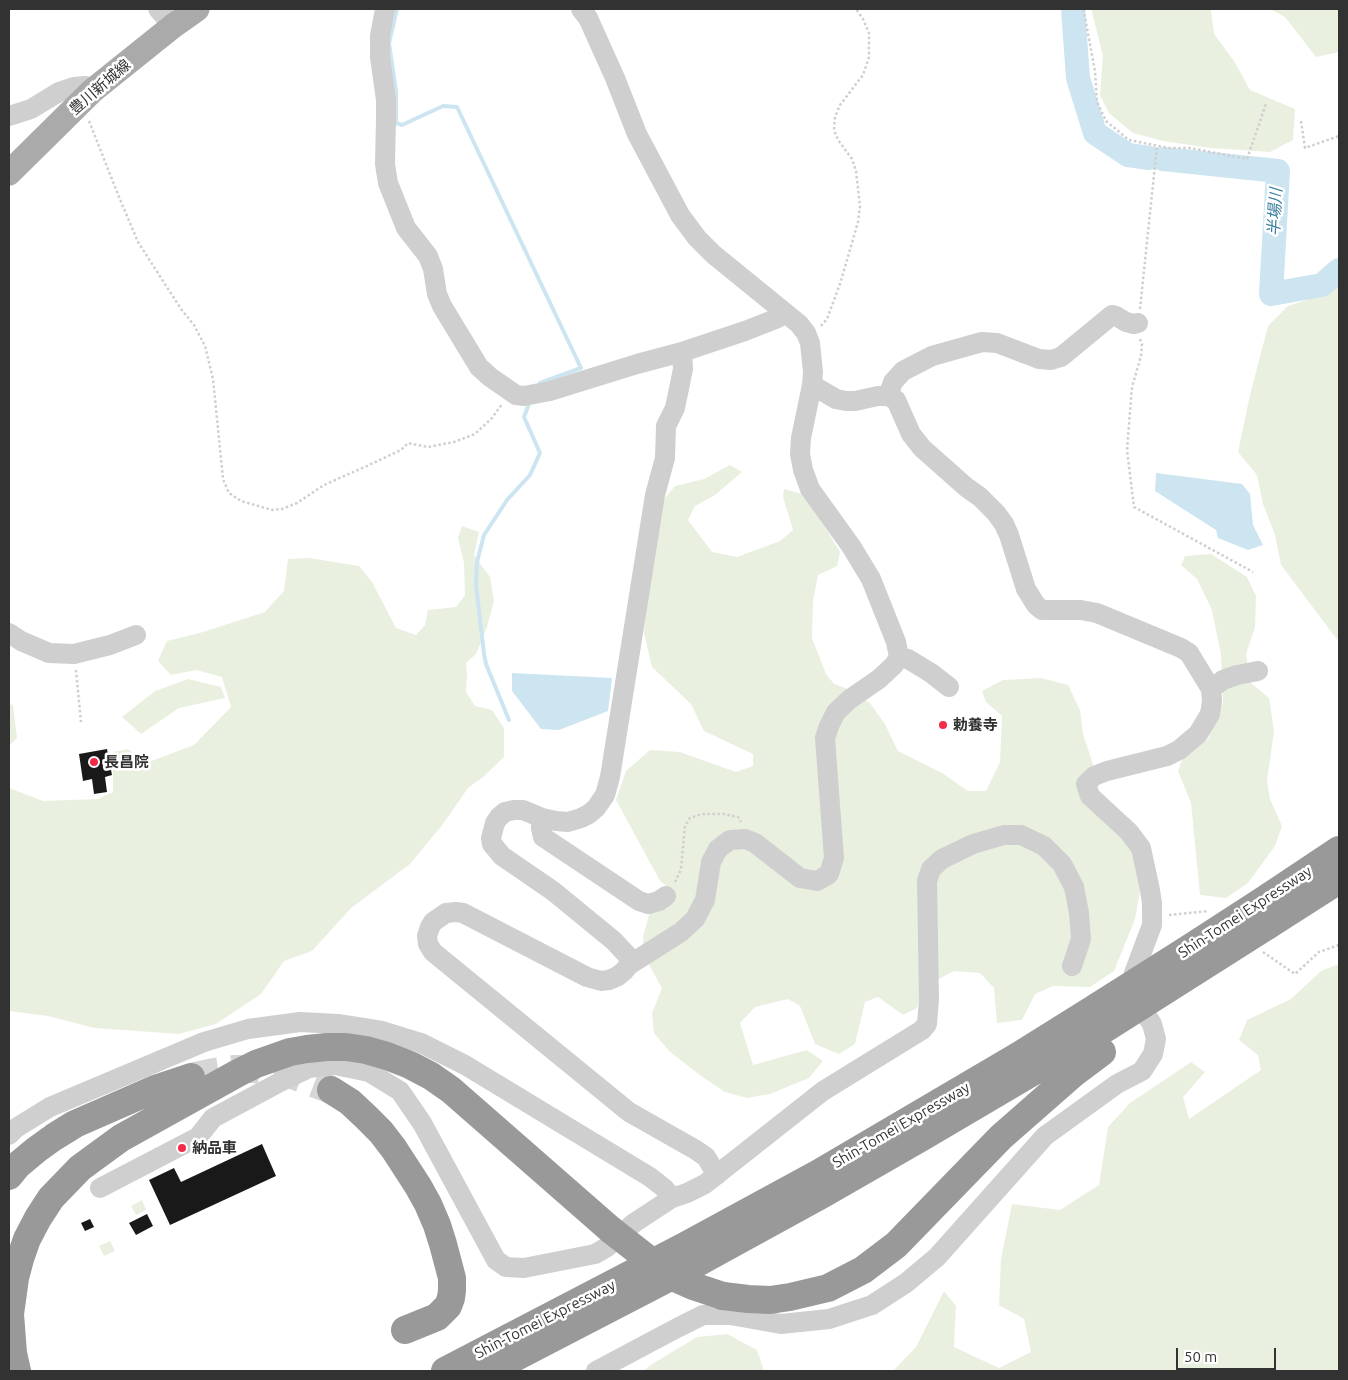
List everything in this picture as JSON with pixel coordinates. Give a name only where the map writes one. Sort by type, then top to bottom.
[{"type":"highway","name":"Shin-Tomei Expressway","points":[[445,1371],[659,1260],[819,1173],[1018,1056],[1188,949],[1339,850]]},
{"type":"highway","points":[[17,1371],[13,1353],[10,1314],[15,1278],[27,1239],[51,1198],[80,1168],[121,1138],[256,1064],[307,1048],[346,1047],[366,1050],[410,1065],[451,1090],[611,1230],[675,1278],[724,1296],[756,1300],[790,1298],[828,1288],[863,1270],[896,1245],[1001,1137],[1067,1078],[1097,1045],[1339,881]]},
{"type":"highway","name":"Shin-Tomei Expressway","points":[[489,1371],[699,1262],[931,1132],[1097,1045]]},
{"type":"highway","points":[[9,1176],[18,1165],[36,1150],[75,1124],[155,1089],[191,1077]]},
{"type":"highway","points":[[331,1090],[350,1102],[366,1116],[394,1149],[428,1204],[444,1244],[452,1278],[451,1298],[448,1306],[437,1317],[405,1330]]},
{"type":"main road","name":"豊川新城線","points":[[9,173],[165,17],[197,9]]},
{"type":"street","points":[[385,9],[380,36],[380,56],[386,100],[385,164],[388,183],[406,228],[428,256],[437,294],[442,306],[479,367],[490,377],[526,395],[682,352],[778,318],[784,312]]},
{"type":"street","points":[[581,9],[588,18],[638,134],[680,215],[697,238],[713,254],[799,324],[806,332],[810,343],[813,372],[801,438],[800,454],[803,470],[810,489],[851,546],[871,579],[896,642],[899,657],[894,665],[884,674],[850,699],[836,712],[825,738],[834,858],[829,874],[817,881],[800,878],[754,843],[745,839],[730,840],[718,849],[711,862],[705,900],[695,919],[681,932],[629,965],[618,976],[609,980],[601,981],[587,977],[463,913],[446,913],[433,922],[427,936],[428,944],[433,952],[629,1112],[706,1157],[717,1175]]},
{"type":"street","points":[[9,116],[31,109],[59,92],[74,87],[86,86],[85,97]]},
{"type":"street","points":[[888,396],[893,382],[903,370],[932,356],[982,342],[997,343],[1040,359],[1051,360],[1061,358],[1112,315],[1126,322],[1138,323]]},
{"type":"street","points":[[629,965],[627,955],[614,941],[553,891],[502,856],[492,844],[492,832],[499,816],[514,810],[523,810],[542,818],[556,821],[568,822],[581,818],[596,808],[602,801],[607,789],[655,496],[665,458],[666,426],[675,408],[683,369],[682,352]]},
{"type":"street","points":[[596,1371],[703,1315],[730,1315],[781,1324],[829,1319],[872,1305],[906,1283],[937,1257],[1045,1136],[1117,1084],[1142,1071],[1153,1054],[1156,1039],[1152,1024],[1135,998],[1134,973],[1152,924],[1150,890],[1140,848],[1129,832],[1090,796],[1086,784],[1094,776],[1107,770],[1167,756],[1179,750],[1198,734],[1210,714],[1212,700],[1210,690],[1189,653],[1181,648],[1096,613],[1081,610],[1042,610],[1036,605],[1026,589],[1004,524],[980,497],[922,448],[911,434],[896,400],[888,396],[878,396],[846,401],[836,399],[812,385]]},
{"type":"street","points":[[9,633],[21,641],[49,653],[74,654],[110,645],[136,635]]},
{"type":"street","points":[[899,657],[908,659],[949,687]]},
{"type":"street","points":[[1210,690],[1223,680],[1258,671]]},
{"type":"street","points":[[542,818],[540,828],[543,837],[639,901],[648,904],[659,901],[666,896]]},
{"type":"street","points":[[100,1188],[198,1137],[214,1118],[282,1081],[309,1068],[335,1065],[369,1072],[400,1092],[422,1123],[496,1260],[506,1267],[524,1268],[595,1254],[607,1247],[634,1223],[672,1198],[696,1190],[706,1184],[823,1091],[922,1030],[927,1024],[929,999],[927,881],[931,869],[942,858],[973,844],[1004,836],[1021,835],[1044,846],[1062,864],[1074,888],[1081,939],[1072,966]]},
{"type":"street","points":[[9,1135],[16,1128],[50,1107],[204,1042],[248,1029],[300,1022],[338,1024],[382,1031],[421,1043],[465,1065],[650,1178],[664,1188],[672,1198]]},
{"type":"path","points":[[806,332],[819,328],[827,319],[840,284],[858,222],[860,206],[856,171],[852,159],[838,140],[834,130],[835,117],[840,105],[863,75],[869,57],[869,33],[856,9]]},
{"type":"path","points":[[1084,9],[1095,71],[1097,102],[1106,121],[1129,140],[1168,148],[1190,148],[1247,159],[1266,104]]},
{"type":"path","points":[[85,97],[85,113],[138,242],[181,310],[194,325],[205,346],[213,379],[223,479],[229,493],[241,502],[272,510],[282,509],[324,485],[400,450],[408,443],[428,447],[454,442],[475,434],[492,418],[503,403],[526,395]]},
{"type":"path","points":[[1301,121],[1305,148],[1339,136]]},
{"type":"path","points":[[1157,146],[1138,323],[1142,344],[1141,356],[1132,388],[1127,450],[1134,507],[1253,572]]},
{"type":"path","points":[[74,654],[81,722]]},
{"type":"path","points":[[666,896],[678,879],[681,869],[685,826],[690,818],[702,814],[724,814],[738,817],[744,826],[745,839]]},
{"type":"green space","points":[[1092,9],[1211,9],[1214,34],[1234,61],[1250,90],[1295,109],[1293,140],[1270,152],[1210,148],[1163,141],[1133,133],[1109,113],[1100,95],[1103,56]]},
{"type":"green space","points":[[1270,9],[1339,9],[1339,52],[1316,57],[1285,17]]},
{"type":"green space","points":[[1339,282],[1339,642],[1281,565],[1275,535],[1263,504],[1257,475],[1238,452],[1250,395],[1268,326],[1288,306],[1325,294]]},
{"type":"green space","points":[[730,465],[742,472],[715,495],[695,506],[688,520],[712,552],[737,557],[780,541],[793,530],[783,497],[784,489],[806,495],[840,552],[837,566],[818,575],[813,601],[812,638],[826,674],[834,684],[848,689],[870,703],[885,724],[898,751],[942,773],[968,791],[986,791],[1000,762],[1002,716],[986,702],[982,691],[1003,680],[1041,678],[1068,685],[1080,710],[1083,734],[1093,764],[1092,787],[1136,852],[1140,892],[1135,919],[1114,971],[1090,987],[1053,986],[1035,994],[1022,1020],[997,1023],[994,988],[980,973],[954,971],[922,988],[917,1008],[903,1015],[878,997],[865,1002],[855,1044],[839,1054],[815,1044],[800,1006],[788,999],[755,1007],[740,1023],[753,1065],[807,1050],[823,1061],[809,1078],[770,1094],[747,1098],[725,1092],[701,1076],[669,1051],[654,1033],[652,1013],[662,988],[649,965],[643,945],[643,937],[650,911],[674,892],[660,881],[616,800],[626,771],[650,750],[680,752],[736,772],[753,766],[753,754],[704,731],[691,704],[652,667],[644,633],[647,580],[661,503],[675,486],[704,479]]},
{"type":"green space","points":[[462,526],[479,532],[474,555],[490,577],[494,601],[487,627],[476,654],[466,663],[466,692],[475,706],[492,710],[504,728],[504,757],[468,788],[443,824],[410,864],[351,908],[312,951],[284,961],[261,994],[216,1024],[179,1034],[94,1028],[48,1016],[9,1011],[9,788],[43,801],[98,799],[113,792],[113,752],[128,749],[146,763],[194,745],[231,707],[222,677],[196,670],[171,675],[158,661],[167,641],[203,632],[265,612],[284,591],[288,559],[309,558],[359,566],[372,582],[396,628],[416,635],[425,625],[428,610],[456,607],[465,595],[464,563],[458,538]]},
{"type":"green space","points":[[1211,554],[1247,577],[1256,596],[1255,627],[1246,654],[1251,683],[1269,698],[1274,731],[1267,781],[1270,799],[1282,826],[1275,846],[1248,883],[1226,898],[1200,895],[1191,803],[1178,771],[1183,757],[1208,739],[1223,703],[1221,655],[1212,610],[1197,579],[1181,565],[1185,556]]},
{"type":"green space","points":[[188,679],[221,687],[225,698],[179,708],[141,734],[122,717],[155,691]]},
{"type":"green space","points":[[9,704],[13,705],[17,738],[9,746]]},
{"type":"green space","points":[[1339,964],[1339,1371],[893,1371],[916,1347],[944,1291],[956,1306],[954,1347],[999,1368],[1031,1352],[1024,1319],[999,1305],[1001,1259],[1012,1204],[1060,1210],[1099,1185],[1108,1127],[1130,1103],[1191,1062],[1205,1072],[1183,1097],[1189,1119],[1261,1070],[1258,1055],[1239,1040],[1247,1020],[1291,999],[1321,971]]},
{"type":"green space","points":[[142,1200],[146,1210],[136,1215],[131,1206]]},
{"type":"green space","points":[[110,1241],[115,1251],[104,1256],[99,1246]]},
{"type":"green space","points":[[727,1334],[757,1350],[764,1371],[644,1371],[649,1366],[697,1337]]},
{"type":"water","points":[[1156,473],[1242,484],[1250,494],[1253,525],[1263,545],[1248,550],[1218,538],[1216,530],[1155,491]]},
{"type":"water","points":[[512,673],[612,678],[608,711],[559,730],[541,729],[512,691]]},
{"type":"building","points":[[107,749],[112,775],[105,777],[107,792],[94,794],[92,779],[83,781],[79,754]]},
{"type":"building","points":[[262,1144],[276,1176],[170,1225],[149,1180],[174,1168],[181,1182]]},
{"type":"building","points":[[147,1214],[153,1226],[136,1235],[129,1223]]},
{"type":"building","points":[[90,1219],[94,1227],[85,1231],[81,1223]]},
{"type":"waterway","points":[[397,9],[389,43],[396,91],[396,123],[402,125],[443,106],[457,107],[581,368],[540,383]]},
{"type":"waterway","name":"半場川","points":[[1073,9],[1078,78],[1095,133],[1128,155],[1149,158]]},
{"type":"waterway","name":"半場川","points":[[1163,159],[1278,171],[1271,294],[1322,285],[1339,270]]},
{"type":"waterway","points":[[509,720],[486,664],[476,585],[477,562],[484,535],[507,500],[530,475],[540,453],[524,417],[530,401]]},
{"type":"tunnel","points":[[191,1077],[234,1069],[253,1069],[292,1075],[331,1090]]},
{"type":"place","name":"勅養寺","points":[[943,725]]},
{"type":"place","name":"長昌院","points":[[94,762]]},
{"type":"place","name":"納品車","points":[[182,1148]]}]
